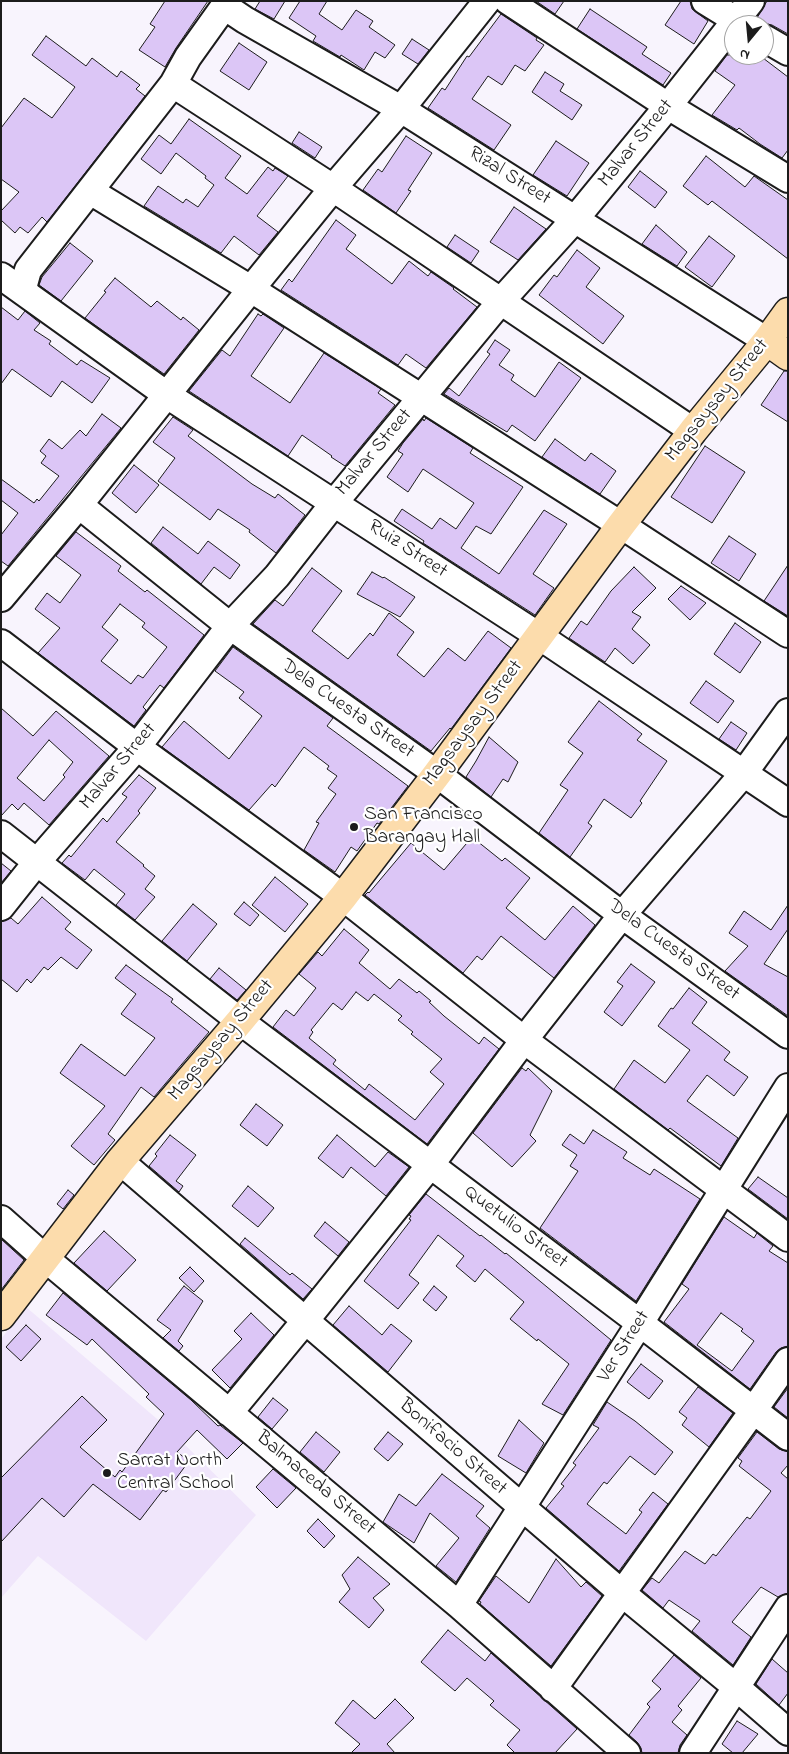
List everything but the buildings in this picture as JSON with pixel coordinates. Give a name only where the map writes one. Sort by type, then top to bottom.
[{"type":"main road","name":"Magsaysay Street","points":[[1,1316],[120,1161],[240,1021],[343,896],[437,774],[693,431],[777,349],[788,312]]},
{"type":"street","points":[[1,598],[79,505],[333,188],[401,109],[487,1]]},
{"type":"street","points":[[508,1],[668,106],[788,179]]},
{"type":"street","points":[[705,1],[741,15]]},
{"type":"street","points":[[28,295],[23,288],[28,270],[173,84],[188,57],[226,4]]},
{"type":"street","name":"Rizal Street","points":[[226,4],[244,20],[401,109],[576,218],[777,349]]},
{"type":"street","name":"Malvar Street","points":[[1,907],[36,863],[137,747],[230,626],[278,576],[334,502],[421,397],[501,301],[576,218],[724,40]]},
{"type":"street","points":[[774,44],[788,52]]},
{"type":"street","points":[[173,84],[333,188],[693,431]]},
{"type":"street","points":[[90,191],[252,289],[788,634]]},
{"type":"street","name":"Ruiz Street","points":[[1,276],[168,395],[539,636],[788,803]]},
{"type":"street","name":"Dela Cuesta Street","points":[[79,505],[230,626],[437,774],[622,915],[788,1036]]},
{"type":"street","points":[[1,643],[137,747],[343,896],[524,1040],[788,1238]]},
{"type":"street","points":[[229,1412],[431,1164],[524,1040],[622,915],[744,773],[788,712]]},
{"type":"street","name":"Quetulio Street","points":[[1,834],[240,1021],[640,1323],[788,1438]]},
{"type":"street","name":"Ver Street","points":[[460,1605],[640,1323],[788,1086]]},
{"type":"street","name":"Bonifacio Street","points":[[120,1161],[622,1594],[788,1732]]},
{"type":"street","name":"Balmaceda Street","points":[[1,1219],[46,1259],[460,1605],[627,1753]]},
{"type":"street","points":[[553,1689],[788,1361]]},
{"type":"street","points":[[693,1753],[788,1608]]},
{"type":"shaded area","name":"Sarrat North Central School","points":[[26,1307],[170,1430],[256,1515],[146,1641],[38,1556],[1,1598],[1,1339]]},
{"type":"place","name":"San Francisco Barangay Hall","points":[[354,827]]},
{"type":"place","name":"Sarrat North Central School","points":[[107,1473]]}]
